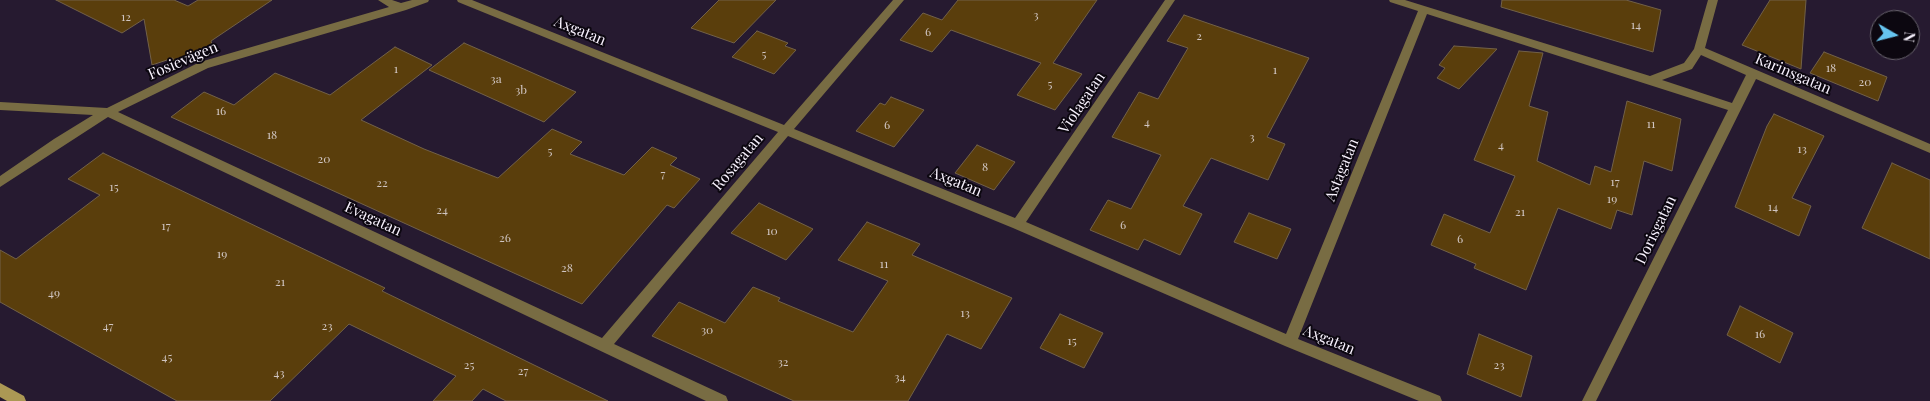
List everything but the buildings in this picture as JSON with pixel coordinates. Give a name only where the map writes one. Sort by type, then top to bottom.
[{"type":"main road","points":[[0,389],[19,401]]},
{"type":"street","points":[[384,0],[402,8]]},
{"type":"street","name":"Fosievägen","points":[[0,182],[58,142],[108,112],[204,65],[424,0]]},
{"type":"street","name":"Axgatan","points":[[462,0],[1018,224],[1290,342],[1435,401]]},
{"type":"street","name":"Rosagatan","points":[[604,346],[785,131],[899,0]]},
{"type":"street","name":"Violagatan","points":[[1018,224],[1170,0]]},
{"type":"street","points":[[1394,0],[1734,108]]},
{"type":"street","points":[[1650,80],[1688,66],[1699,50],[1713,0]]},
{"type":"street","name":"Astagatan","points":[[1290,342],[1424,9]]},
{"type":"street","name":"Karinsgatan","points":[[1699,50],[1930,149]]},
{"type":"street","name":"Dorisgatan","points":[[1589,401],[1753,73]]},
{"type":"street","name":"Evagatan","points":[[0,106],[108,112],[721,401]]}]
